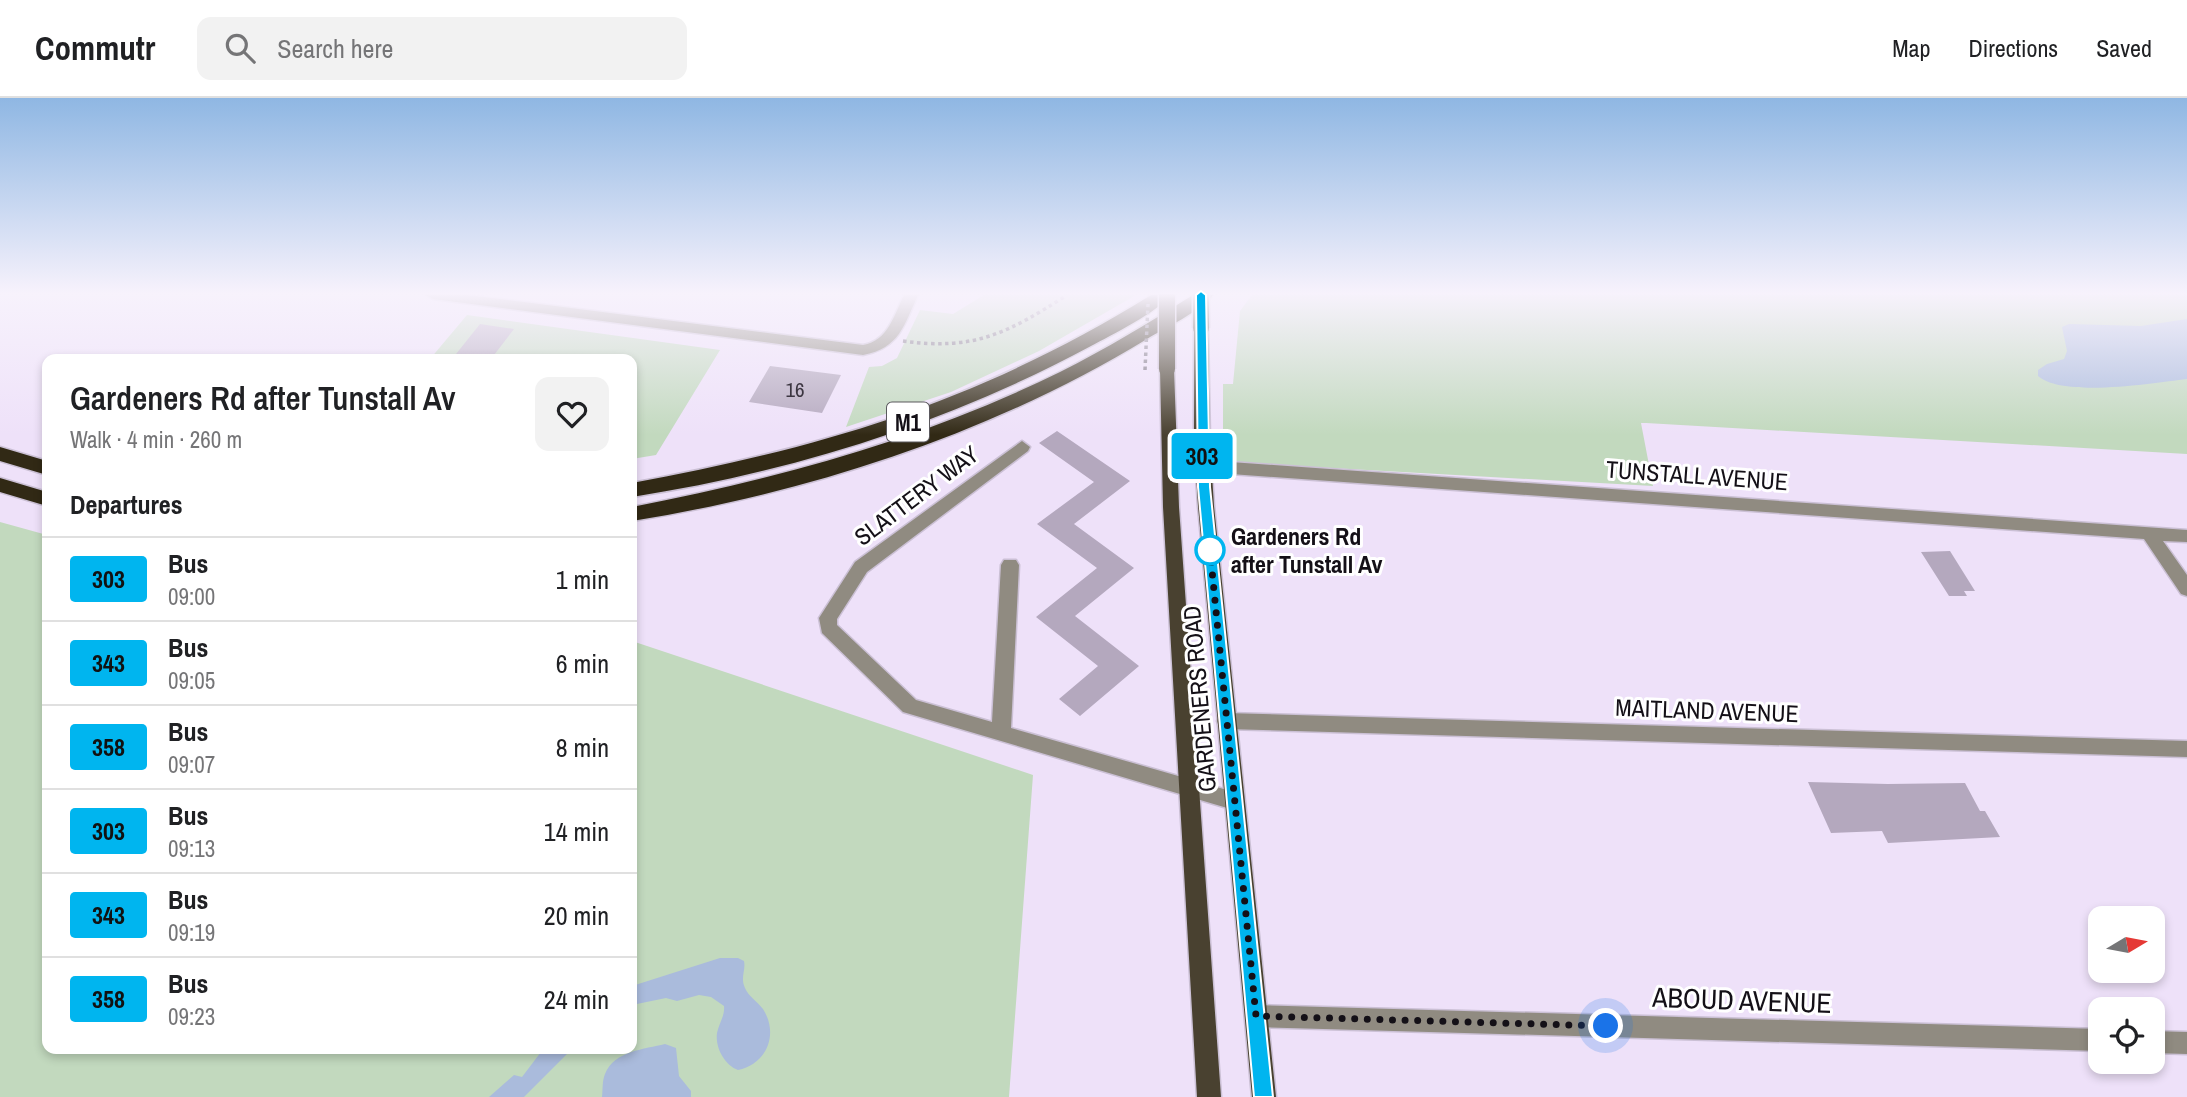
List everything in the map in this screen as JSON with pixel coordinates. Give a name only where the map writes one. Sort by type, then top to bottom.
[{"type":"highway","name":"M1","points":[[637,490],[805,454],[911,421],[1028,371],[1082,342]]},
{"type":"highway","name":"M1","points":[[637,513],[799,479],[886,452],[971,421],[1092,363],[1127,342]]},
{"type":"highway","points":[[0,454],[42,467]]},
{"type":"highway","points":[[0,485],[42,498]]},
{"type":"main road","name":"GARDENERS ROAD","points":[[1166,342],[1171,506],[1209,1097]]},
{"type":"main road","name":"GARDENERS ROAD","points":[[1201,342],[1203,466],[1264,1097]]},
{"type":"street","points":[[803,342],[863,350],[882,347],[887,342]]},
{"type":"street","name":"SLATTERY WAY","points":[[1022,447],[861,567],[828,618],[828,628],[910,706],[1234,801]]},
{"type":"street","name":"TUNSTALL AVENUE","points":[[1203,466],[2187,536]]},
{"type":"street","points":[[2149,533],[2187,589]]},
{"type":"street","points":[[1000,733],[1010,565]]},
{"type":"street","name":"MAITLAND AVENUE","points":[[1226,721],[2187,749]]},
{"type":"street","name":"ABOUD AVENUE","points":[[1256,1016],[2088,1040]]},
{"type":"street","points":[[2165,1042],[2187,1043]]},
{"type":"path","points":[[909,342],[952,345],[969,342]]},
{"type":"path","points":[[1145,370],[1146,342]]},
{"type":"green space","points":[[445,342],[659,342],[720,350],[656,455],[637,458],[637,354],[434,354]]},
{"type":"green space","points":[[905,342],[1055,342],[951,392],[846,427],[869,367],[882,366],[897,358]]},
{"type":"green space","points":[[1237,342],[2187,342],[2187,454],[1641,423],[1653,486],[1223,462],[1223,384],[1233,384]]},
{"type":"green space","points":[[0,522],[42,534],[42,1054],[637,1054],[637,643],[1033,775],[1009,1097],[0,1097]]},
{"type":"water","points":[[2065,342],[2187,342],[2187,379],[2087,388],[2050,383],[2038,376],[2038,370],[2064,359],[2067,351]]},
{"type":"water","points":[[720,958],[738,958],[744,961],[745,988],[763,1009],[770,1028],[770,1038],[763,1055],[748,1067],[738,1070],[725,1060],[719,1050],[717,1033],[724,1006],[711,997],[699,995],[677,1001],[666,998],[637,1004],[637,984]]},
{"type":"water","points":[[665,1044],[676,1048],[679,1076],[691,1091],[691,1097],[602,1097],[603,1082],[609,1066],[627,1054],[637,1054],[637,1051]]},
{"type":"water","points":[[539,1054],[567,1054],[524,1097],[489,1097],[514,1075],[522,1077]]},
{"type":"building","points":[[466,342],[504,342],[495,354],[456,354]]},
{"type":"building","points":[[770,366],[841,375],[822,413],[749,402]]},
{"type":"building","points":[[1057,431],[1130,481],[1074,524],[1134,568],[1075,616],[1139,666],[1080,716],[1059,699],[1098,666],[1036,617],[1097,568],[1037,524],[1094,482],[1039,443]]},
{"type":"building","points":[[1950,551],[1975,591],[1964,591],[1967,596],[1949,596],[1921,552]]},
{"type":"building","points":[[1808,782],[1965,783],[1980,811],[1985,811],[2000,837],[1888,843],[1882,831],[1831,833]]},
{"type":"bus line","name":"303","points":[[1201,342],[1204,487],[1264,1097]]},
{"type":"place","name":"Gardeners Rd after Tunstall Av","points":[[1210,550]]},
{"type":"route","points":[[1210,550],[1256,1016],[1606,1026]]}]
